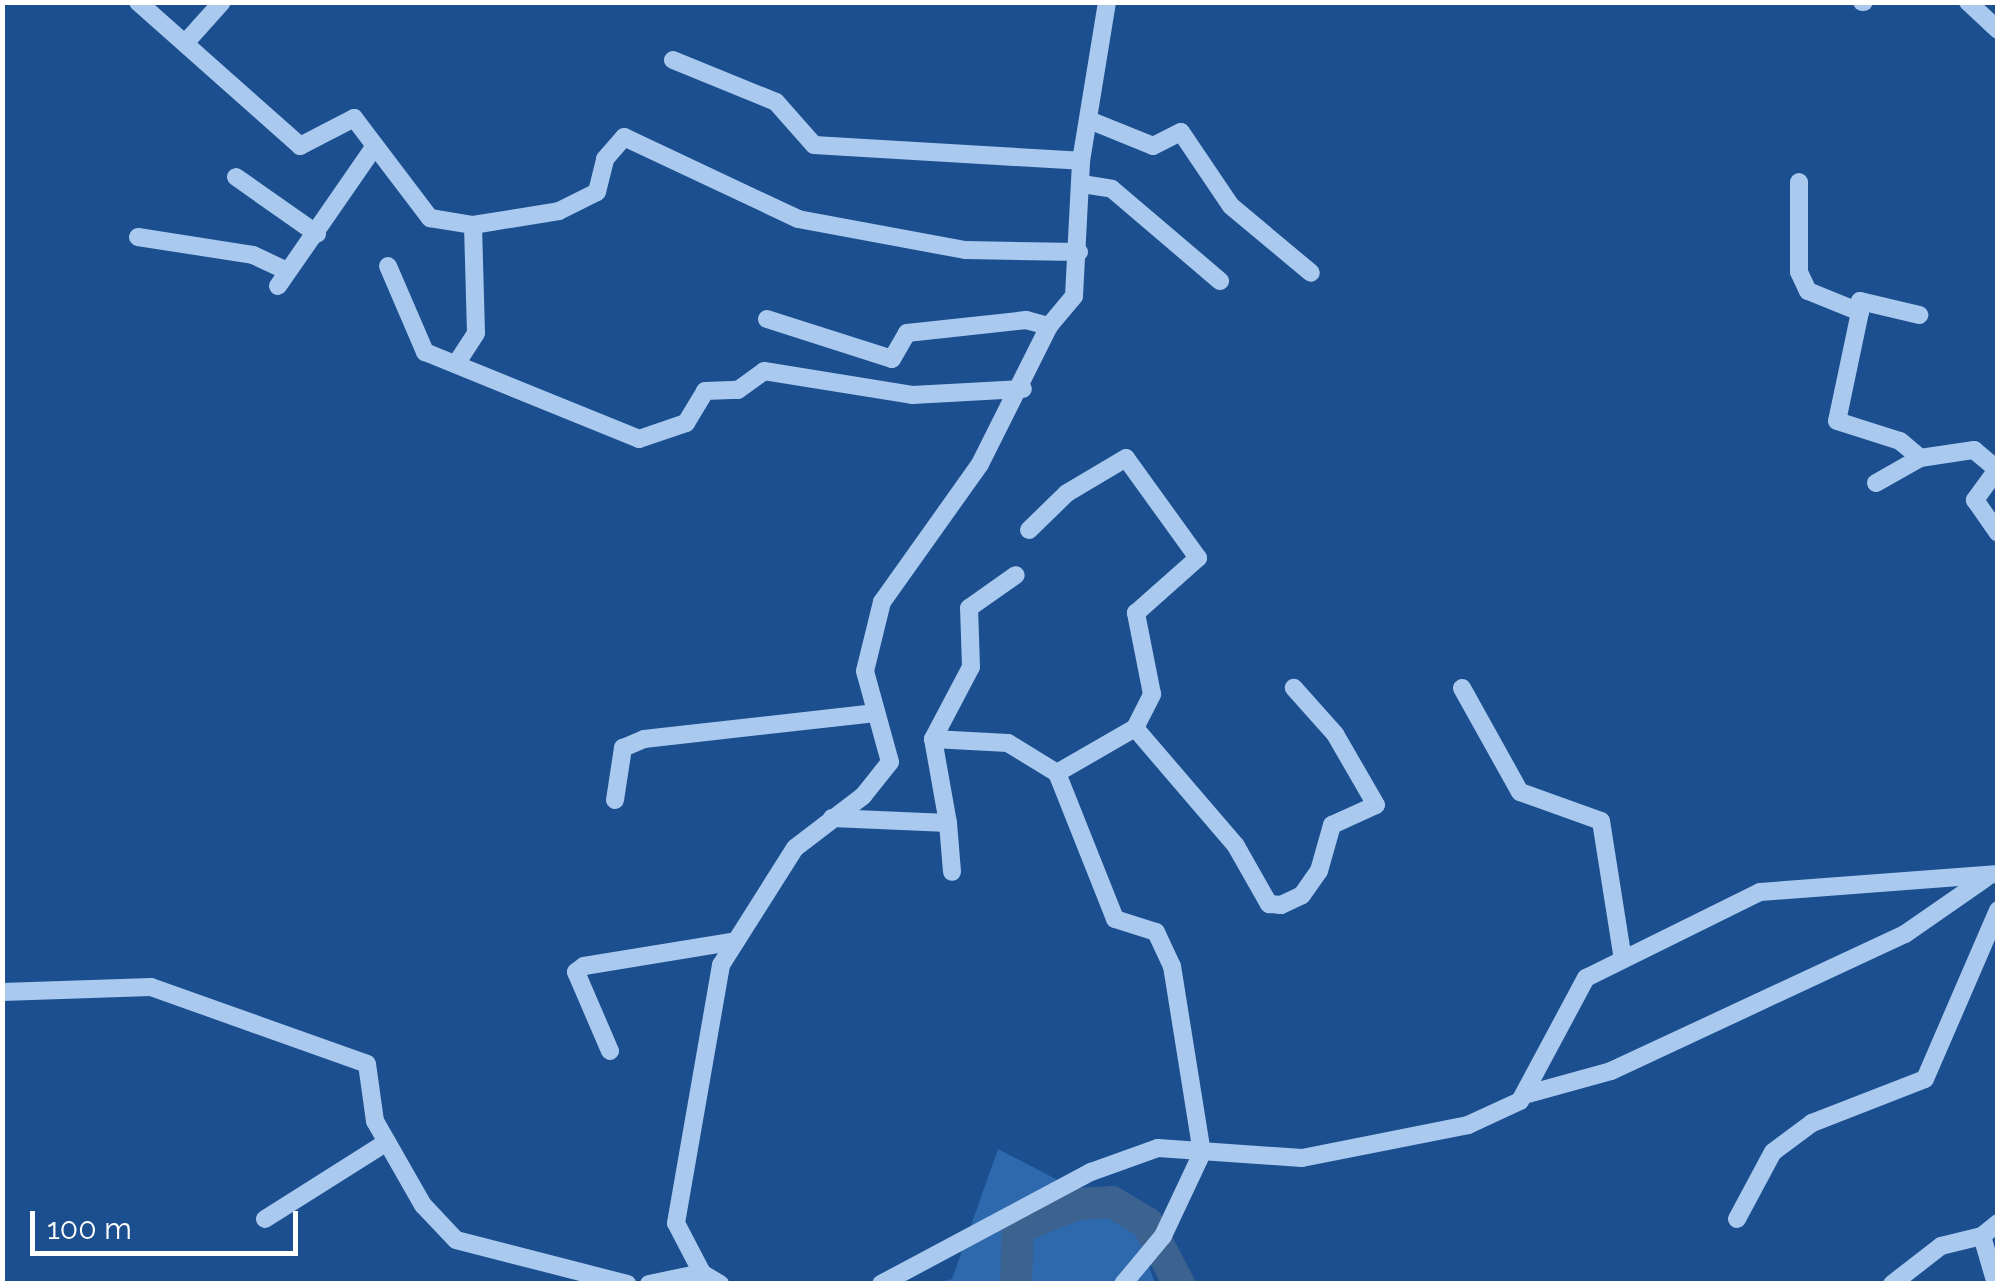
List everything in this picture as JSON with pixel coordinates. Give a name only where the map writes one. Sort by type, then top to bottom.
[{"type":"street","points":[[138,2],[300,146],[351,116],[372,149],[430,218],[473,225],[560,212],[597,192],[605,159],[624,137],[798,218],[965,250],[1079,252]]},
{"type":"street","points":[[186,41],[222,2]]},
{"type":"street","points":[[1968,2],[1998,30]]},
{"type":"street","points":[[720,1284],[702,1273],[676,1223],[676,1188],[704,1104],[721,965],[795,848],[890,762],[865,671],[882,602],[1024,389],[1050,326],[1074,296],[1081,160],[1090,120],[1098,7]]},
{"type":"street","points":[[673,60],[776,102],[814,145],[1081,160]]},
{"type":"street","points":[[1090,120],[1153,146],[1181,132],[1231,206],[1312,273]]},
{"type":"street","points":[[138,237],[252,255],[283,278],[372,149]]},
{"type":"street","points":[[236,177],[317,234]]},
{"type":"street","points":[[1799,182],[1801,283],[1860,312]]},
{"type":"street","points":[[1082,184],[1112,190],[1220,281]]},
{"type":"street","points":[[458,361],[476,334],[473,225]]},
{"type":"street","points":[[388,266],[425,352],[458,361],[468,375],[639,439],[686,424],[705,391],[738,390],[764,371],[912,396],[1024,389]]},
{"type":"street","points":[[1919,316],[1860,300],[1837,420],[1900,441],[1920,458]]},
{"type":"street","points":[[767,319],[892,359],[907,333],[1026,320],[1050,326]]},
{"type":"street","points":[[1876,483],[1920,458],[1974,450],[1997,470],[1975,500],[1998,532]]},
{"type":"street","points":[[933,739],[1008,743],[1044,773],[1058,773],[1134,728],[1152,694],[1136,612],[1198,558],[1126,458],[1067,493],[1029,530]]},
{"type":"street","points":[[952,872],[933,739],[971,667],[969,608],[1016,575]]},
{"type":"street","points":[[1134,728],[1226,833],[1269,904],[1281,905],[1302,895],[1319,871],[1332,825],[1376,805],[1335,734],[1294,688]]},
{"type":"street","points":[[1462,688],[1520,792],[1600,821],[1622,952]]},
{"type":"street","points":[[616,800],[623,748],[644,739],[874,713]]},
{"type":"street","points":[[1058,773],[1114,919],[1156,932],[1172,966],[1202,1153],[1163,1236],[1124,1281]]},
{"type":"street","points":[[832,818],[948,823]]},
{"type":"street","points":[[1524,1095],[1586,978],[1622,952],[1760,892],[1992,876]]},
{"type":"street","points":[[881,1284],[1091,1172],[1158,1148],[1302,1158],[1468,1125],[1524,1095],[1611,1071],[1905,934],[1992,876]]},
{"type":"street","points":[[1736,1219],[1773,1152],[1812,1123],[1924,1080],[1998,910]]},
{"type":"street","points":[[610,1051],[576,972],[584,966],[736,941]]},
{"type":"street","points":[[2,992],[151,988],[368,1064],[387,1142],[456,1240],[627,1284]]},
{"type":"street","points":[[265,1219],[387,1142]]},
{"type":"street","points":[[1892,1284],[1942,1246],[1982,1236],[1998,1223]]},
{"type":"street","points":[[1982,1236],[1996,1284]]},
{"type":"street","points":[[649,1284],[702,1273]]},
{"type":"shaded area","points":[[998,1149],[1131,1218],[1155,1283],[934,1284],[952,1279]]},
{"type":"waterway","points":[[1016,1284],[1018,1228],[1076,1204],[1112,1202],[1147,1223],[1179,1284]]}]
